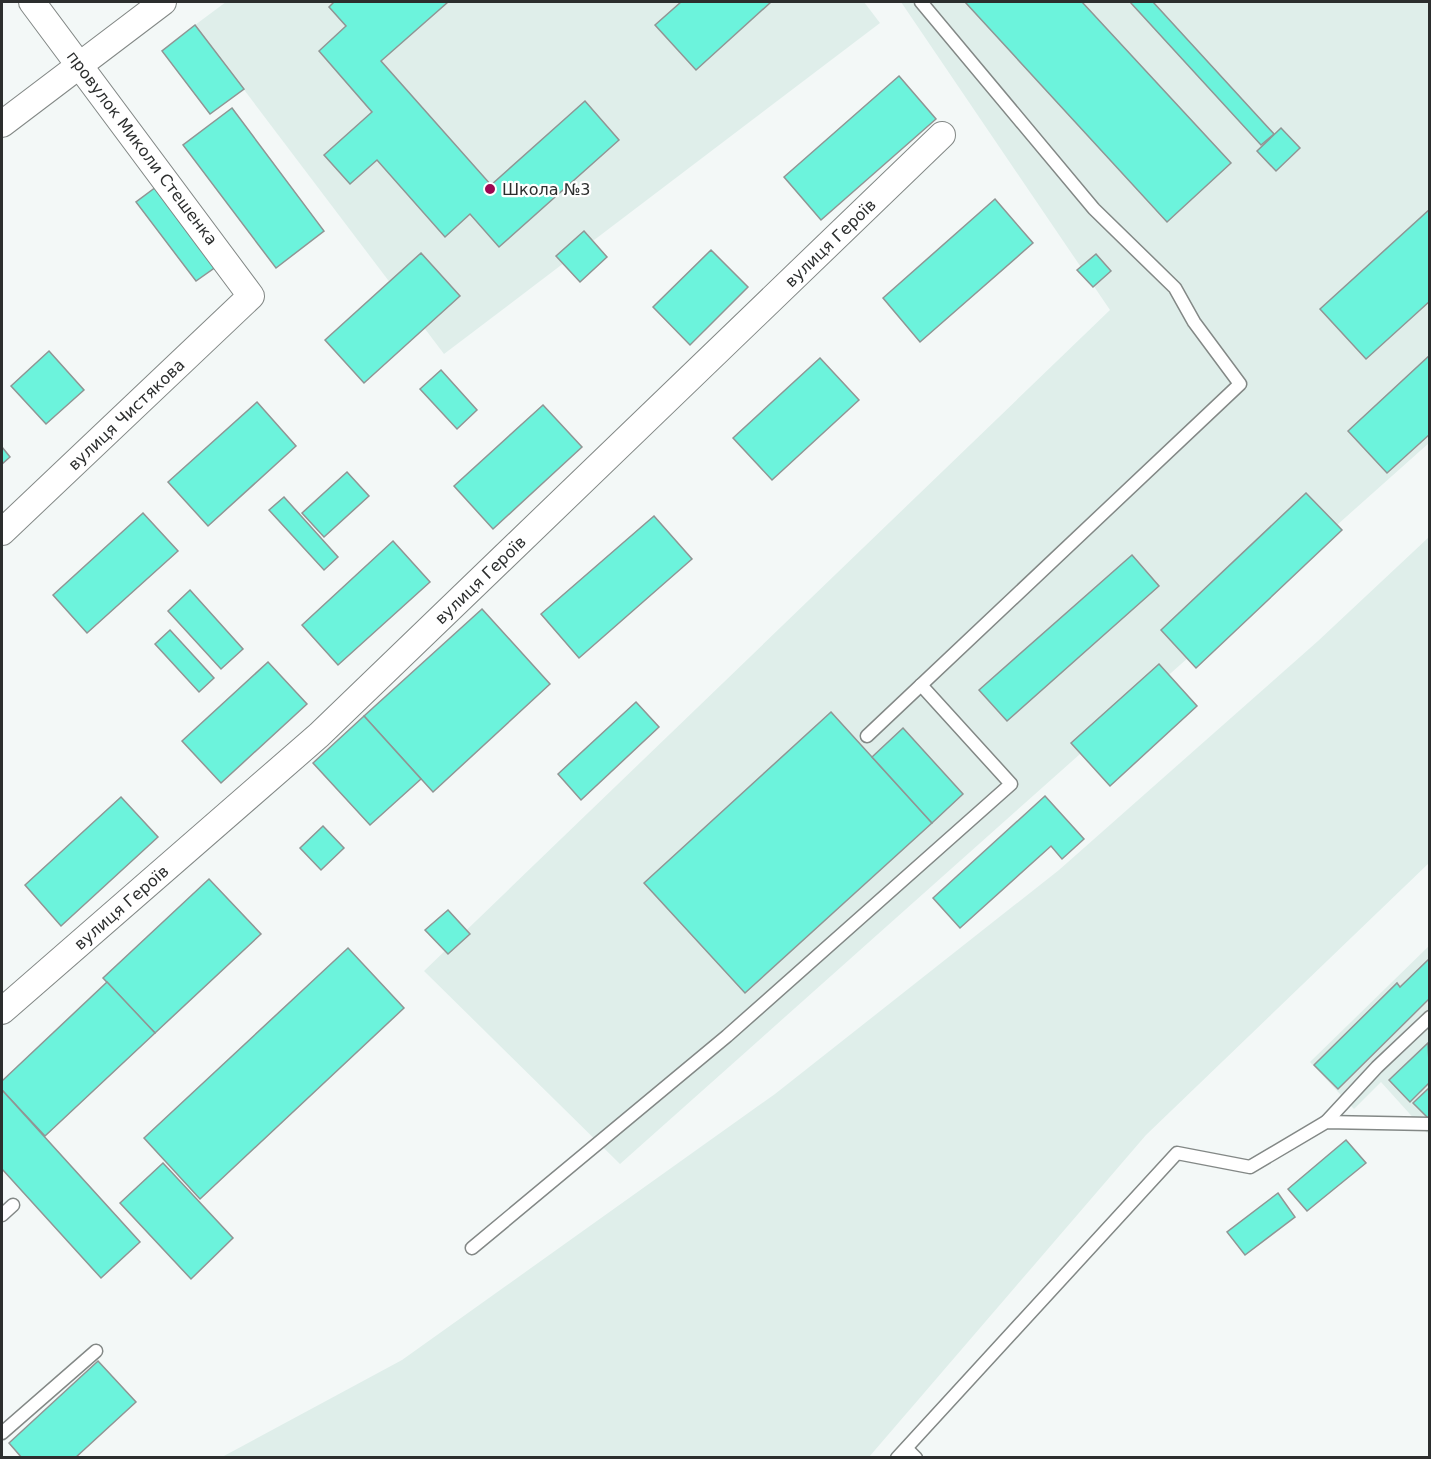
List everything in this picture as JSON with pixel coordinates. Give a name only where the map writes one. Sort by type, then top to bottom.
[{"type":"street","name":"провулок Миколи Стешенка","points":[[32,2],[251,296]]},
{"type":"street","points":[[2,124],[164,2]]},
{"type":"street","name":"вулиця Героїв","points":[[2,1011],[319,735],[942,135]]},
{"type":"street","name":"вулиця Чистякова","points":[[2,532],[251,296]]},
{"type":"lane","points":[[867,736],[1240,384],[1194,322],[1175,288],[1094,208],[921,2]]},
{"type":"lane","points":[[472,1248],[727,1036],[1011,784],[921,685]]},
{"type":"lane","points":[[897,1458],[911,1453],[1177,1153],[1250,1167],[1326,1122],[1430,1017]]},
{"type":"lane","points":[[1326,1122],[1430,1124]]},
{"type":"lane","points":[[2,1215],[13,1205]]},
{"type":"lane","points":[[2,1433],[96,1351]]},
{"type":"shaded area","name":"Школа №3","points":[[226,2],[864,2],[880,23],[444,354],[195,25]]},
{"type":"shaded area","points":[[901,2],[1429,2],[1429,443],[620,1164],[424,971],[1110,310]]},
{"type":"shaded area","points":[[1429,537],[1429,863],[1146,1135],[869,1457],[222,1457],[402,1360],[775,1094],[1059,870],[1318,641]]},
{"type":"shaded area","points":[[1429,946],[1429,1132],[1427,1133],[1381,1082],[1354,1109],[1310,1062]]},
{"type":"building","points":[[334,2],[448,2],[381,61],[491,185],[585,101],[619,140],[499,247],[470,214],[445,237],[377,160],[350,184],[324,155],[372,112],[319,51],[346,26],[329,7]]},
{"type":"building","points":[[681,2],[771,2],[696,70],[655,25]]},
{"type":"building","points":[[965,2],[1082,2],[1231,163],[1167,222]]},
{"type":"building","points":[[1130,2],[1153,2],[1274,134],[1261,145]]},
{"type":"building","points":[[195,25],[244,89],[210,114],[162,51]]},
{"type":"building","points":[[899,76],[936,119],[821,220],[784,177]]},
{"type":"building","points":[[232,108],[324,231],[276,268],[183,145]]},
{"type":"building","points":[[1281,128],[1300,148],[1276,171],[1257,151]]},
{"type":"building","points":[[160,184],[220,264],[196,281],[136,202]]},
{"type":"building","points":[[995,199],[1033,243],[920,342],[883,298]]},
{"type":"building","points":[[1430,209],[1430,301],[1366,359],[1320,309]]},
{"type":"building","points":[[584,231],[607,257],[580,282],[556,256]]},
{"type":"building","points":[[711,250],[748,287],[690,345],[653,307]]},
{"type":"building","points":[[421,253],[460,296],[364,383],[325,340]]},
{"type":"building","points":[[1096,254],[1111,271],[1093,287],[1077,270]]},
{"type":"building","points":[[49,351],[84,390],[46,424],[11,386]]},
{"type":"building","points":[[1430,355],[1430,434],[1387,473],[1348,431]]},
{"type":"building","points":[[820,358],[859,400],[772,480],[733,438]]},
{"type":"building","points":[[441,370],[477,410],[457,429],[420,389]]},
{"type":"building","points":[[257,402],[296,446],[208,526],[168,482]]},
{"type":"building","points":[[543,405],[582,447],[493,529],[454,486]]},
{"type":"building","points":[[2,447],[10,457],[2,464]]},
{"type":"building","points":[[347,472],[369,496],[324,537],[302,513]]},
{"type":"building","points":[[1306,493],[1342,530],[1196,668],[1161,630]]},
{"type":"building","points":[[284,497],[338,557],[324,570],[269,510]]},
{"type":"building","points":[[143,513],[178,551],[87,633],[53,595]]},
{"type":"building","points":[[654,516],[692,559],[579,658],[541,614]]},
{"type":"building","points":[[393,541],[430,582],[338,665],[302,625]]},
{"type":"building","points":[[1132,555],[1159,586],[1007,721],[979,690]]},
{"type":"building","points":[[190,590],[243,649],[221,669],[168,611]]},
{"type":"building","points":[[482,609],[550,684],[433,792],[364,716]]},
{"type":"building","points":[[170,630],[214,678],[199,692],[155,644]]},
{"type":"building","points":[[268,662],[307,704],[221,783],[182,741]]},
{"type":"building","points":[[1159,664],[1197,706],[1110,786],[1071,743]]},
{"type":"building","points":[[636,702],[659,727],[581,800],[558,774]]},
{"type":"building","points":[[831,712],[932,823],[745,993],[644,883]]},
{"type":"building","points":[[364,716],[421,779],[370,825],[313,763]]},
{"type":"building","points":[[903,728],[963,794],[932,823],[872,757]]},
{"type":"building","points":[[1045,796],[1084,839],[1062,859],[1051,846],[960,928],[933,898]]},
{"type":"building","points":[[121,797],[158,837],[61,926],[25,885]]},
{"type":"building","points":[[323,826],[344,848],[321,870],[300,848]]},
{"type":"building","points":[[209,879],[261,934],[155,1033],[103,978]]},
{"type":"building","points":[[448,910],[470,934],[448,954],[425,930]]},
{"type":"building","points":[[348,948],[404,1008],[200,1199],[144,1138]]},
{"type":"building","points":[[1430,958],[1430,998],[1338,1089],[1314,1065],[1397,983],[1400,987]]},
{"type":"building","points":[[107,982],[155,1033],[45,1136],[2,1090],[2,1081]]},
{"type":"building","points":[[1428,1043],[1430,1082],[1410,1102],[1389,1080]]},
{"type":"building","points":[[1430,1087],[1430,1120],[1413,1103]]},
{"type":"building","points":[[2,1090],[140,1242],[101,1278],[2,1169]]},
{"type":"building","points":[[1346,1140],[1366,1163],[1307,1211],[1288,1189]]},
{"type":"building","points":[[163,1163],[233,1238],[191,1279],[120,1203]]},
{"type":"building","points":[[1278,1193],[1295,1217],[1245,1255],[1227,1232]]},
{"type":"building","points":[[98,1361],[136,1402],[75,1458],[22,1458],[9,1443]]},
{"type":"place","name":"Школа №3","points":[[490,189]]}]
